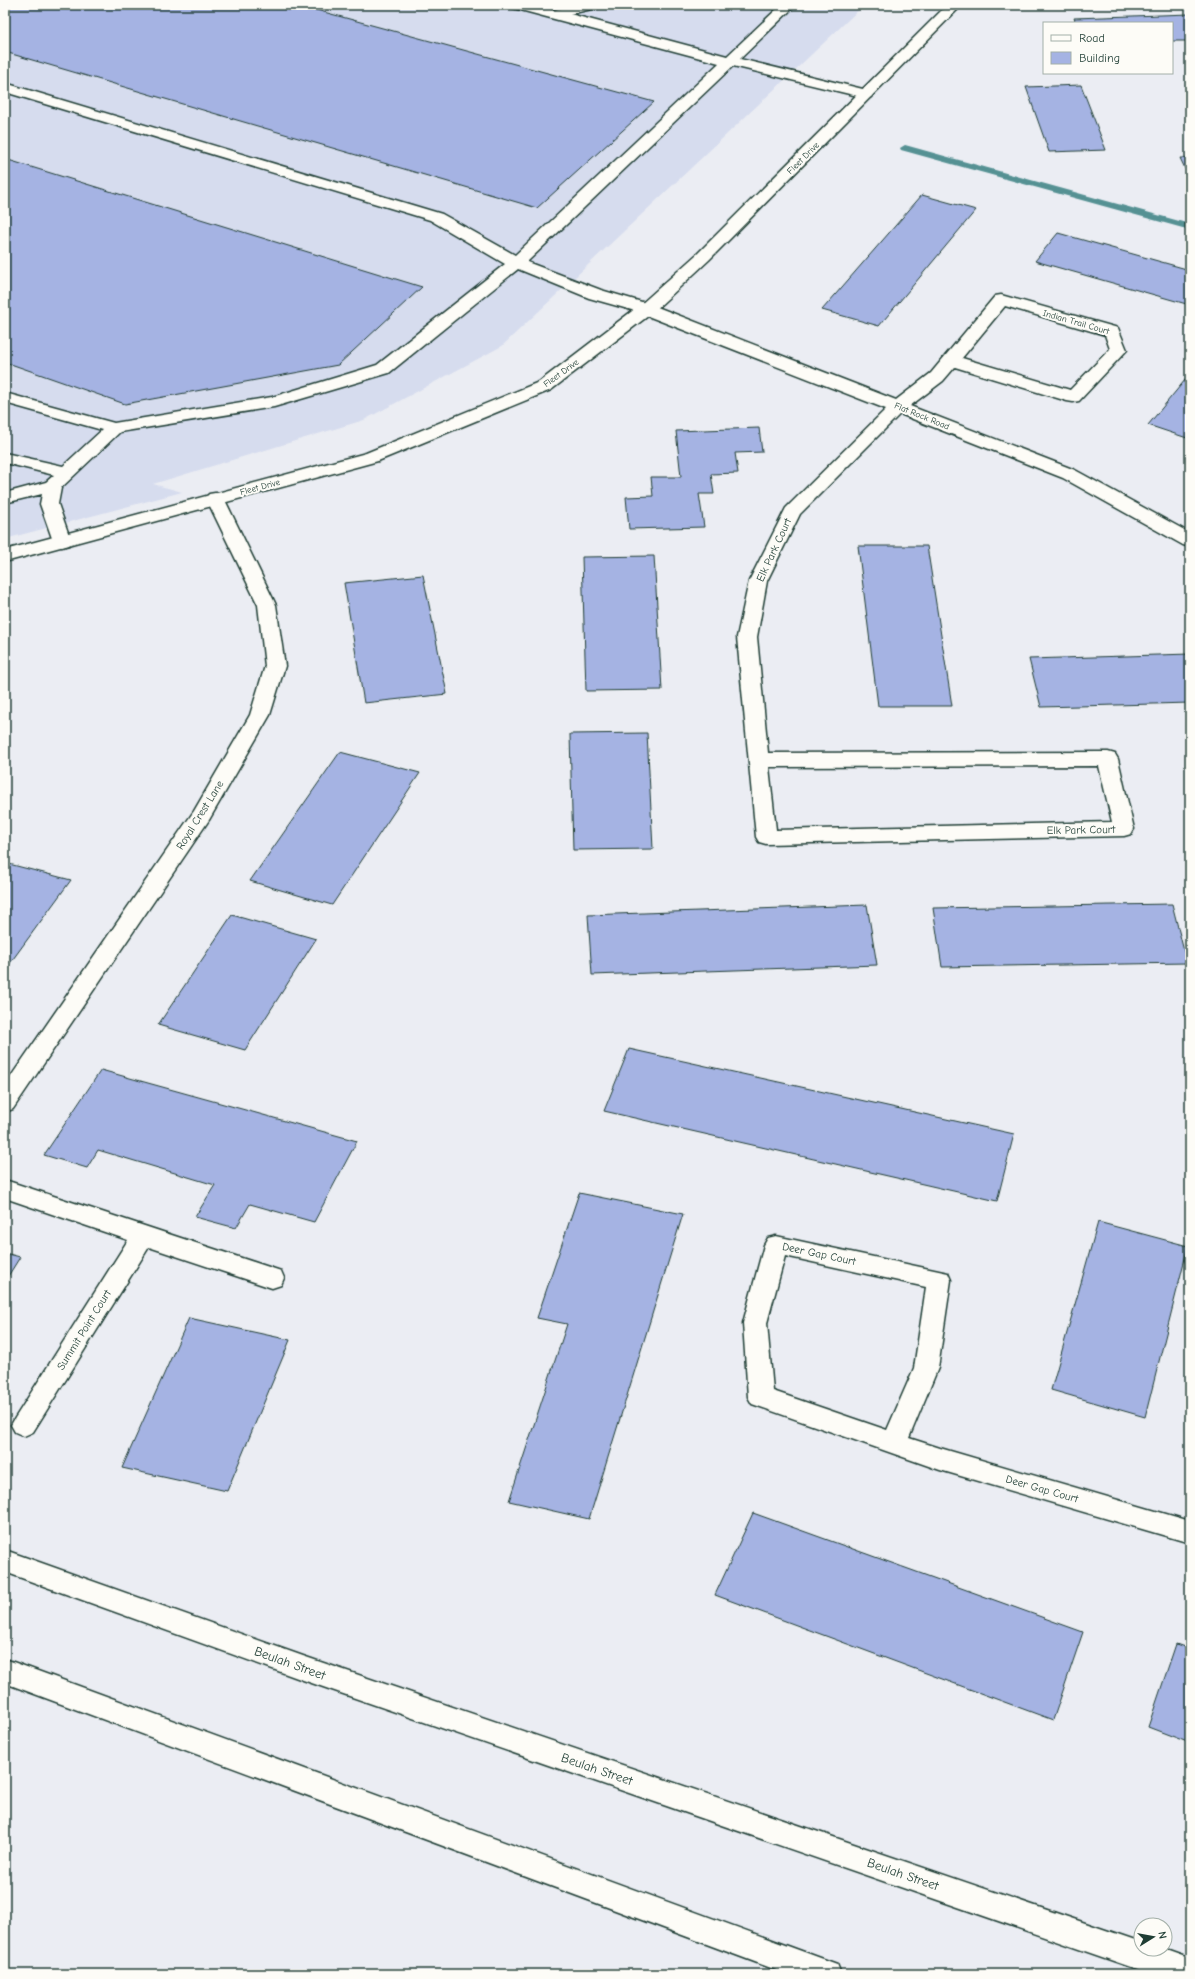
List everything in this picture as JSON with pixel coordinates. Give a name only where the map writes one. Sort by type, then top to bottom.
[{"type":"street","points":[[518,5],[729,61],[866,94]]},
{"type":"street","points":[[552,15],[591,5]]},
{"type":"street","points":[[5,398],[114,428],[274,402],[383,369],[516,264],[789,5]]},
{"type":"street","name":"Fleet Drive","points":[[5,556],[215,498],[372,457],[545,386],[646,309],[703,257],[955,5]]},
{"type":"street","name":"Flat Rock Road","points":[[5,87],[436,217],[516,264],[595,294],[646,309],[1069,474],[1190,540]]},
{"type":"street","name":"Indian Trail Court","points":[[898,407],[937,377],[951,360],[1001,300],[1112,332],[1120,350],[1073,397],[951,360]]},
{"type":"street","name":"Elk Park Court","points":[[760,760],[1108,758],[1124,829],[766,837],[760,760],[747,636],[758,581],[792,512],[898,407]]},
{"type":"street","points":[[5,498],[52,486],[65,472],[114,428]]},
{"type":"street","points":[[5,458],[65,472]]},
{"type":"street","points":[[52,486],[49,504],[62,541]]},
{"type":"street","name":"Royal Crest Lane","points":[[5,1103],[202,815],[260,715],[275,666],[267,605],[215,498]]},
{"type":"street","points":[[5,1188],[272,1278]]},
{"type":"street","name":"Summit Point Court","points":[[24,1425],[144,1235]]},
{"type":"street","name":"Deer Gap Court","points":[[894,1443],[926,1368],[939,1280],[776,1245],[754,1322],[761,1398],[894,1443],[948,1461],[1190,1532]]},
{"type":"street","name":"Beulah Street","points":[[5,1561],[296,1666],[1190,1972]]},
{"type":"street","points":[[5,1671],[826,1974]]},
{"type":"shaded area","points":[[5,5],[864,5],[502,346],[364,420],[153,484],[182,492],[5,539]]},
{"type":"building","points":[[5,5],[298,5],[654,102],[537,208],[5,52]]},
{"type":"building","points":[[1190,14],[1190,41],[1173,41],[1173,22],[1076,22],[1074,18]]},
{"type":"building","points":[[1081,85],[1106,150],[1049,152],[1026,87]]},
{"type":"building","points":[[1180,158],[1190,158],[1190,179]]},
{"type":"building","points":[[5,159],[422,287],[338,365],[125,404],[5,362]]},
{"type":"building","points":[[922,195],[976,210],[879,326],[822,310]]},
{"type":"building","points":[[1058,233],[1190,270],[1190,305],[1035,261]]},
{"type":"building","points":[[1190,374],[1190,439],[1148,425]]},
{"type":"building","points":[[759,428],[762,452],[735,453],[738,473],[711,474],[714,494],[699,494],[704,527],[629,529],[626,497],[653,496],[651,477],[681,477],[676,431]]},
{"type":"building","points":[[858,546],[927,546],[952,706],[878,706]]},
{"type":"building","points":[[654,556],[662,690],[586,691],[582,557]]},
{"type":"building","points":[[423,575],[447,694],[364,703],[344,583]]},
{"type":"building","points":[[1190,654],[1190,703],[1041,707],[1029,659]]},
{"type":"building","points":[[647,733],[653,849],[573,850],[570,734]]},
{"type":"building","points":[[340,752],[420,773],[332,905],[250,881]]},
{"type":"building","points":[[5,863],[71,880],[5,970]]},
{"type":"building","points":[[1172,904],[1187,963],[942,967],[933,908]]},
{"type":"building","points":[[867,905],[877,965],[592,975],[588,915]]},
{"type":"building","points":[[232,915],[316,939],[245,1050],[158,1025]]},
{"type":"building","points":[[629,1049],[1014,1134],[997,1201],[604,1111]]},
{"type":"building","points":[[101,1070],[357,1141],[314,1222],[250,1204],[236,1228],[195,1217],[215,1185],[98,1150],[87,1168],[44,1155]]},
{"type":"building","points":[[579,1193],[683,1214],[589,1519],[509,1501],[567,1324],[537,1318]]},
{"type":"building","points":[[1098,1222],[1188,1246],[1145,1417],[1051,1390]]},
{"type":"building","points":[[5,1253],[20,1257],[5,1281]]},
{"type":"building","points":[[189,1318],[290,1340],[227,1491],[122,1468]]},
{"type":"building","points":[[753,1513],[1083,1632],[1053,1720],[715,1595]]},
{"type":"building","points":[[1176,1644],[1190,1649],[1190,1743],[1148,1727]]},
{"type":"waterway","points":[[905,148],[1190,227]]}]
